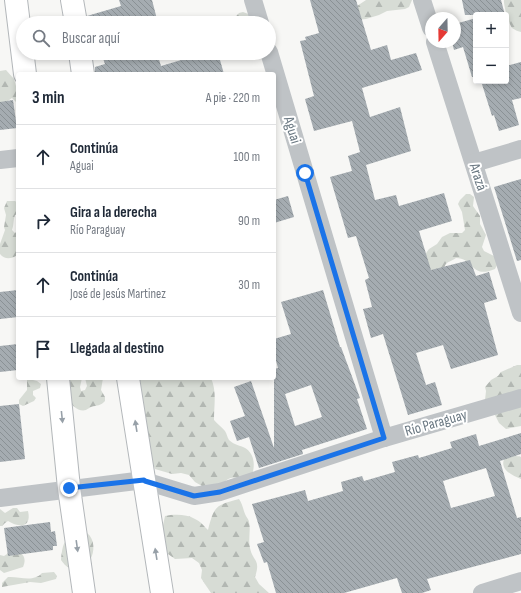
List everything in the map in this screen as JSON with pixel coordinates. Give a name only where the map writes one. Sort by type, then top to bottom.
[{"type":"main road","points":[[16,0],[18,16]]},
{"type":"main road","points":[[72,0],[75,16]]},
{"type":"main road","points":[[23,60],[25,72]]},
{"type":"main road","points":[[81,60],[83,72]]},
{"type":"main road","points":[[58,380],[69,488],[84,593]]},
{"type":"main road","points":[[128,380],[162,593]]},
{"type":"street","points":[[254,0],[258,16]]},
{"type":"street","points":[[422,0],[426,12]]},
{"type":"street","name":"Arazá","points":[[438,48],[521,313]]},
{"type":"street","name":"Aguai","points":[[271,60],[275,72]]},
{"type":"street","name":"Aguai","points":[[276,75],[384,438]]},
{"type":"street","points":[[474,163],[521,149]]},
{"type":"street","points":[[0,160],[16,158]]},
{"type":"street","name":"Río Paraguay","points":[[144,481],[194,496],[220,492],[384,438],[521,398]]},
{"type":"street","points":[[0,498],[69,488],[144,481]]},
{"type":"street","points":[[482,593],[521,581]]},
{"type":"green space","points":[[366,0],[412,0],[409,7],[405,9],[387,11],[366,19],[357,20],[357,6]]},
{"type":"green space","points":[[504,0],[521,0],[521,32],[512,28],[509,21],[509,12],[506,12]]},
{"type":"green space","points":[[243,12],[251,16],[236,16]]},
{"type":"green space","points":[[6,70],[14,79],[16,86],[16,102],[12,98],[5,103],[0,102],[0,71]]},
{"type":"green space","points":[[466,194],[470,194],[474,197],[473,206],[480,216],[480,224],[486,235],[482,247],[484,251],[496,257],[497,265],[495,269],[481,272],[462,259],[456,258],[447,263],[444,269],[433,276],[424,256],[442,237],[450,233],[462,233],[465,230],[462,212],[458,204]]},
{"type":"green space","points":[[7,201],[16,202],[16,215],[12,230],[15,233],[16,232],[16,256],[8,258],[0,254],[0,244],[5,230],[6,215],[4,208]]},
{"type":"green space","points":[[517,365],[521,365],[521,426],[506,429],[499,423],[485,400],[485,387],[501,372]]},
{"type":"green space","points":[[27,380],[37,381],[41,384],[40,388],[33,391],[33,395],[36,398],[34,401],[23,406],[19,404],[19,400],[27,390]]},
{"type":"green space","points":[[57,380],[82,380],[80,387],[81,391],[85,390],[87,386],[86,380],[103,380],[101,390],[105,397],[105,401],[100,405],[86,410],[81,410],[72,404]]},
{"type":"green space","points":[[129,380],[212,380],[215,393],[214,420],[225,431],[229,440],[250,452],[254,469],[251,477],[228,479],[220,486],[202,486],[195,482],[189,475],[181,473],[172,474],[155,469],[149,454]]},
{"type":"green space","points":[[512,455],[521,457],[521,479],[505,469],[503,463],[504,459]]},
{"type":"green space","points":[[239,499],[249,521],[250,548],[257,564],[255,577],[259,584],[269,593],[211,593],[201,578],[202,570],[199,563],[192,558],[175,559],[168,554],[160,539],[165,516],[184,515],[192,517],[199,521],[208,530],[214,511],[217,508],[225,503]]},
{"type":"green space","points":[[13,508],[17,508],[20,512],[28,511],[28,521],[24,525],[16,525],[8,521],[0,526],[0,509],[5,513]]},
{"type":"green space","points":[[87,533],[93,542],[92,557],[90,560],[92,564],[90,568],[70,569],[61,560],[63,547],[70,538]]},
{"type":"green space","points":[[13,547],[23,555],[25,560],[23,567],[4,573],[0,570],[0,555],[4,556]]},
{"type":"green space","points":[[54,572],[57,576],[56,579],[41,583],[30,582],[2,587],[2,583],[8,577],[34,578],[42,573]]},
{"type":"building","points":[[119,0],[152,0],[156,16],[87,16],[121,6]]},
{"type":"building","points":[[310,0],[356,0],[371,50],[387,45],[391,60],[416,53],[422,70],[362,88],[370,117],[400,107],[411,151],[366,165],[375,200],[396,195],[399,206],[444,193],[452,221],[419,231],[431,270],[470,260],[476,276],[489,272],[497,299],[484,303],[498,355],[451,369],[443,345],[416,353],[426,385],[435,382],[442,405],[408,415],[383,334],[371,338],[363,309],[372,307],[365,280],[369,278],[356,236],[348,238],[330,177],[352,171],[348,156],[360,152],[352,121],[314,131],[305,99],[314,96],[300,41],[306,40],[305,37],[319,33]]},
{"type":"building","points":[[462,0],[501,0],[504,12],[473,12],[473,15],[465,15]]},
{"type":"building","points":[[473,19],[472,77],[463,47],[461,48],[461,22]]},
{"type":"building","points":[[104,60],[159,60],[161,66],[181,60],[220,60],[223,72],[95,72],[95,67],[105,64]]},
{"type":"building","points":[[521,62],[521,98],[512,100],[519,125],[499,131],[494,115],[492,116],[482,84],[509,84],[509,65]]},
{"type":"building","points":[[13,100],[16,128],[0,130],[0,102]]},
{"type":"building","points":[[521,179],[521,260],[517,261],[494,187]]},
{"type":"building","points":[[288,196],[294,217],[276,222],[276,199]]},
{"type":"building","points":[[16,290],[16,317],[0,319],[0,292]]},
{"type":"building","points":[[323,290],[340,347],[360,398],[357,399],[367,429],[302,450],[303,454],[259,468],[249,437],[237,441],[230,421],[245,416],[234,387],[251,381],[274,448],[274,380],[276,380],[276,368],[278,368],[276,360],[276,338],[291,334],[281,302]],"holes":[[[311,385],[322,417],[295,426],[285,394]]]},
{"type":"building","points":[[16,344],[16,370],[0,372],[0,346]]},
{"type":"building","points":[[19,404],[25,459],[0,462],[0,406]]},
{"type":"building","points":[[521,433],[521,454],[500,461],[517,518],[521,517],[521,554],[427,579],[431,590],[422,593],[402,593],[397,578],[344,593],[276,593],[267,562],[264,563],[257,544],[264,542],[252,504],[305,490],[308,501],[343,491],[341,482],[362,476],[364,481],[395,472],[392,462],[418,455],[419,458],[452,448],[450,442],[476,434],[479,446]],"holes":[[[486,468],[495,496],[451,508],[443,481]]]},
{"type":"building","points":[[50,522],[51,532],[55,531],[57,546],[53,546],[53,550],[8,556],[4,528]]},
{"type":"route","points":[[69,488],[144,480],[194,496],[220,492],[384,438],[305,173]]}]
